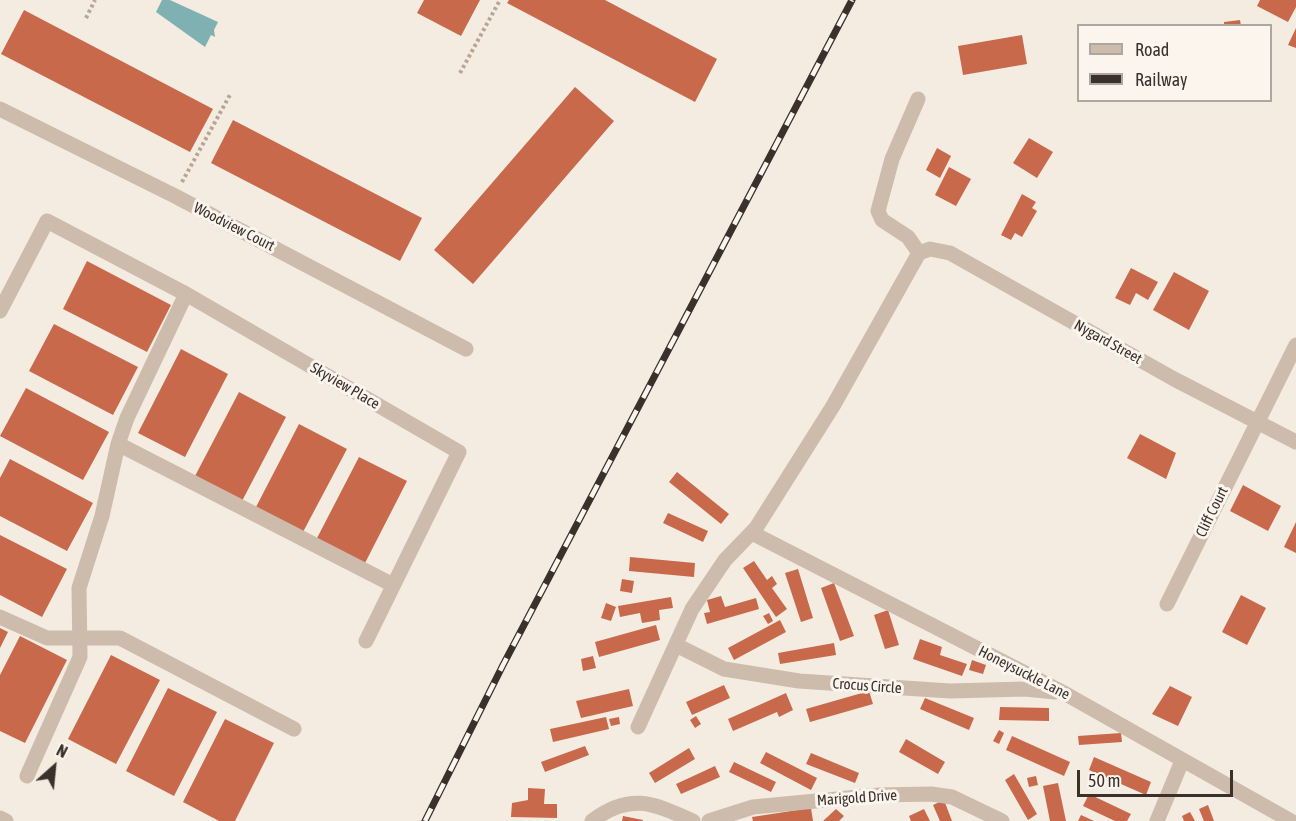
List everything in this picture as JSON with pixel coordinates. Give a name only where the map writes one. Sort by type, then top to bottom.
[{"type":"street","points":[[638,726],[692,609],[725,560],[752,533],[833,406],[919,253],[908,237],[882,220],[878,211],[892,159],[918,99]]},
{"type":"street","name":"Woodview Court","points":[[0,109],[175,196],[466,349]]},
{"type":"street","name":"Skyview Place","points":[[0,311],[47,220],[186,294],[459,452],[366,641]]},
{"type":"street","name":"Nygard Street","points":[[919,253],[930,249],[950,253],[1174,379],[1296,442]]},
{"type":"street","points":[[27,776],[80,657],[79,588],[102,516],[118,444],[127,418],[186,294]]},
{"type":"street","name":"Cliff Court","points":[[1167,604],[1296,345]]},
{"type":"street","points":[[118,444],[393,585]]},
{"type":"street","name":"Honeysuckle Lane","points":[[752,533],[1064,693],[1291,821]]},
{"type":"street","points":[[0,617],[47,638],[120,638],[294,729]]},
{"type":"street","name":"Crocus Circle","points":[[676,645],[724,669],[776,679],[950,692],[1025,689],[1064,693]]},
{"type":"street","points":[[1156,821],[1182,761]]},
{"type":"street","name":"Marigold Drive","points":[[709,821],[753,807],[879,795],[931,794],[952,797],[1002,821]]},
{"type":"street","points":[[592,821],[608,809],[632,801],[659,806],[693,821]]},
{"type":"street","points":[[0,818],[6,821]]},
{"type":"path","points":[[86,18],[95,0]]},
{"type":"path","points":[[460,73],[500,0]]},
{"type":"path","points":[[175,196],[231,93]]},
{"type":"water","points":[[162,0],[170,0],[218,22],[214,30],[215,37],[211,35],[205,47],[156,12]]},
{"type":"building","points":[[424,0],[480,0],[461,36],[417,13]]},
{"type":"building","points":[[509,0],[605,0],[717,59],[695,102],[507,3]]},
{"type":"building","points":[[1260,0],[1296,0],[1296,7],[1288,22],[1257,6]]},
{"type":"building","points":[[24,10],[213,109],[190,152],[1,54]]},
{"type":"building","points":[[1240,20],[1241,24],[1224,24],[1224,22]]},
{"type":"building","points":[[1296,28],[1296,48],[1288,45]]},
{"type":"building","points":[[1022,35],[1027,64],[963,75],[958,46]]},
{"type":"building","points":[[575,87],[614,121],[473,284],[434,250]]},
{"type":"building","points":[[233,120],[422,218],[400,261],[211,163]]},
{"type":"building","points":[[1029,138],[1053,152],[1037,178],[1013,163]]},
{"type":"building","points":[[937,148],[951,156],[940,178],[926,170]]},
{"type":"building","points":[[949,167],[971,179],[956,206],[935,195]]},
{"type":"building","points":[[1022,194],[1036,202],[1032,208],[1037,211],[1022,237],[1015,233],[1011,240],[1001,235]]},
{"type":"building","points":[[87,261],[171,305],[147,352],[63,309]]},
{"type":"building","points":[[1131,268],[1158,282],[1148,300],[1136,293],[1130,305],[1115,298]]},
{"type":"building","points":[[1174,272],[1209,291],[1189,330],[1153,310]]},
{"type":"building","points":[[54,324],[138,367],[113,415],[29,371]]},
{"type":"building","points":[[181,349],[228,374],[185,457],[138,433]]},
{"type":"building","points":[[26,388],[109,432],[83,480],[0,436]]},
{"type":"building","points":[[239,392],[286,417],[242,501],[195,476]]},
{"type":"building","points":[[299,424],[347,449],[303,532],[256,507]]},
{"type":"building","points":[[1140,434],[1176,453],[1166,479],[1127,458]]},
{"type":"building","points":[[359,457],[407,481],[364,565],[316,540]]},
{"type":"building","points":[[10,459],[93,503],[67,551],[0,516],[0,478]]},
{"type":"building","points":[[677,472],[729,514],[721,524],[669,482]]},
{"type":"building","points":[[1243,485],[1281,506],[1268,531],[1230,511]]},
{"type":"building","points":[[668,513],[708,531],[703,542],[663,523]]},
{"type":"building","points":[[1296,522],[1296,553],[1284,547]]},
{"type":"building","points":[[0,535],[67,569],[42,617],[0,595]]},
{"type":"building","points":[[630,557],[695,563],[694,577],[629,571]]},
{"type":"building","points":[[754,561],[767,580],[772,576],[777,584],[772,588],[787,609],[776,617],[743,568]]},
{"type":"building","points":[[798,569],[813,618],[801,622],[785,573]]},
{"type":"building","points":[[622,579],[634,581],[632,593],[620,591]]},
{"type":"building","points":[[834,583],[854,636],[840,641],[821,588]]},
{"type":"building","points":[[1241,595],[1266,608],[1247,645],[1222,632]]},
{"type":"building","points":[[721,596],[725,607],[756,598],[759,609],[707,624],[704,613],[710,612],[707,600]]},
{"type":"building","points":[[671,597],[673,608],[659,610],[660,620],[642,623],[640,613],[620,617],[618,606]]},
{"type":"building","points":[[606,603],[616,607],[611,621],[601,618]]},
{"type":"building","points":[[888,610],[899,645],[885,649],[874,615]]},
{"type":"building","points":[[769,613],[773,621],[768,624],[763,616]]},
{"type":"building","points":[[780,620],[786,632],[734,660],[728,648]]},
{"type":"building","points":[[656,625],[660,640],[599,657],[595,642]]},
{"type":"building","points":[[0,628],[8,632],[0,648]]},
{"type":"building","points":[[20,636],[67,660],[25,743],[0,731],[0,675]]},
{"type":"building","points":[[920,639],[942,647],[940,655],[967,664],[962,676],[913,659]]},
{"type":"building","points":[[834,643],[836,655],[780,664],[778,653]]},
{"type":"building","points":[[111,655],[160,680],[116,764],[68,739]]},
{"type":"building","points":[[593,656],[596,668],[583,671],[581,659]]},
{"type":"building","points":[[972,660],[986,665],[983,674],[969,670]]},
{"type":"building","points":[[724,685],[730,698],[692,715],[686,702]]},
{"type":"building","points":[[1170,686],[1192,697],[1178,726],[1152,714]]},
{"type":"building","points":[[168,688],[217,712],[174,796],[126,771]]},
{"type":"building","points":[[629,689],[633,706],[581,718],[576,701]]},
{"type":"building","points":[[869,691],[873,704],[810,722],[806,709]]},
{"type":"building","points":[[786,693],[793,710],[779,717],[777,712],[733,731],[728,719]]},
{"type":"building","points":[[925,698],[974,718],[969,730],[920,709]]},
{"type":"building","points":[[1000,707],[1049,708],[1049,721],[999,720]]},
{"type":"building","points":[[696,716],[701,724],[695,728],[690,720]]},
{"type":"building","points":[[606,717],[609,729],[553,742],[550,729]]},
{"type":"building","points":[[619,717],[620,724],[611,726],[609,719]]},
{"type":"building","points":[[225,719],[274,743],[235,821],[219,821],[183,802]]},
{"type":"building","points":[[999,730],[1004,733],[999,744],[993,741]]},
{"type":"building","points":[[1121,733],[1122,742],[1079,745],[1078,736]]},
{"type":"building","points":[[1012,736],[1070,762],[1064,776],[1006,750]]},
{"type":"building","points":[[906,739],[945,762],[938,774],[899,752]]},
{"type":"building","points":[[585,746],[589,755],[545,772],[541,762]]},
{"type":"building","points":[[689,748],[695,759],[655,783],[649,773]]},
{"type":"building","points":[[766,752],[817,778],[811,790],[760,763]]},
{"type":"building","points":[[811,753],[859,773],[855,783],[806,764]]},
{"type":"building","points":[[1094,757],[1151,782],[1146,795],[1089,770]]},
{"type":"building","points":[[734,762],[776,782],[771,792],[729,772]]},
{"type":"building","points":[[715,766],[720,777],[681,794],[676,784]]},
{"type":"building","points":[[1014,774],[1037,814],[1028,820],[1005,780]]},
{"type":"building","points":[[1036,776],[1038,785],[1029,787],[1027,778]]},
{"type":"building","points":[[1058,783],[1066,821],[1050,821],[1043,786]]},
{"type":"building","points":[[528,788],[545,789],[544,804],[557,804],[557,818],[511,817],[512,803],[528,800]]},
{"type":"building","points":[[1089,794],[1131,814],[1127,821],[1115,821],[1083,806]]},
{"type":"building","points":[[944,800],[952,821],[940,821],[933,805]]},
{"type":"building","points":[[1208,805],[1214,821],[1204,821],[1199,809]]},
{"type":"building","points":[[811,808],[813,821],[753,821],[752,817]]},
{"type":"building","points":[[836,809],[844,816],[839,821],[823,821]]},
{"type":"building","points":[[924,809],[930,821],[911,821],[909,816]]},
{"type":"building","points":[[1190,812],[1195,821],[1184,821],[1182,816]]},
{"type":"building","points":[[1081,815],[1094,821],[1078,821]]},
{"type":"building","points":[[623,816],[643,820],[643,821],[622,821]]},
{"type":"railway","points":[[425,821],[503,665],[852,0]]}]
